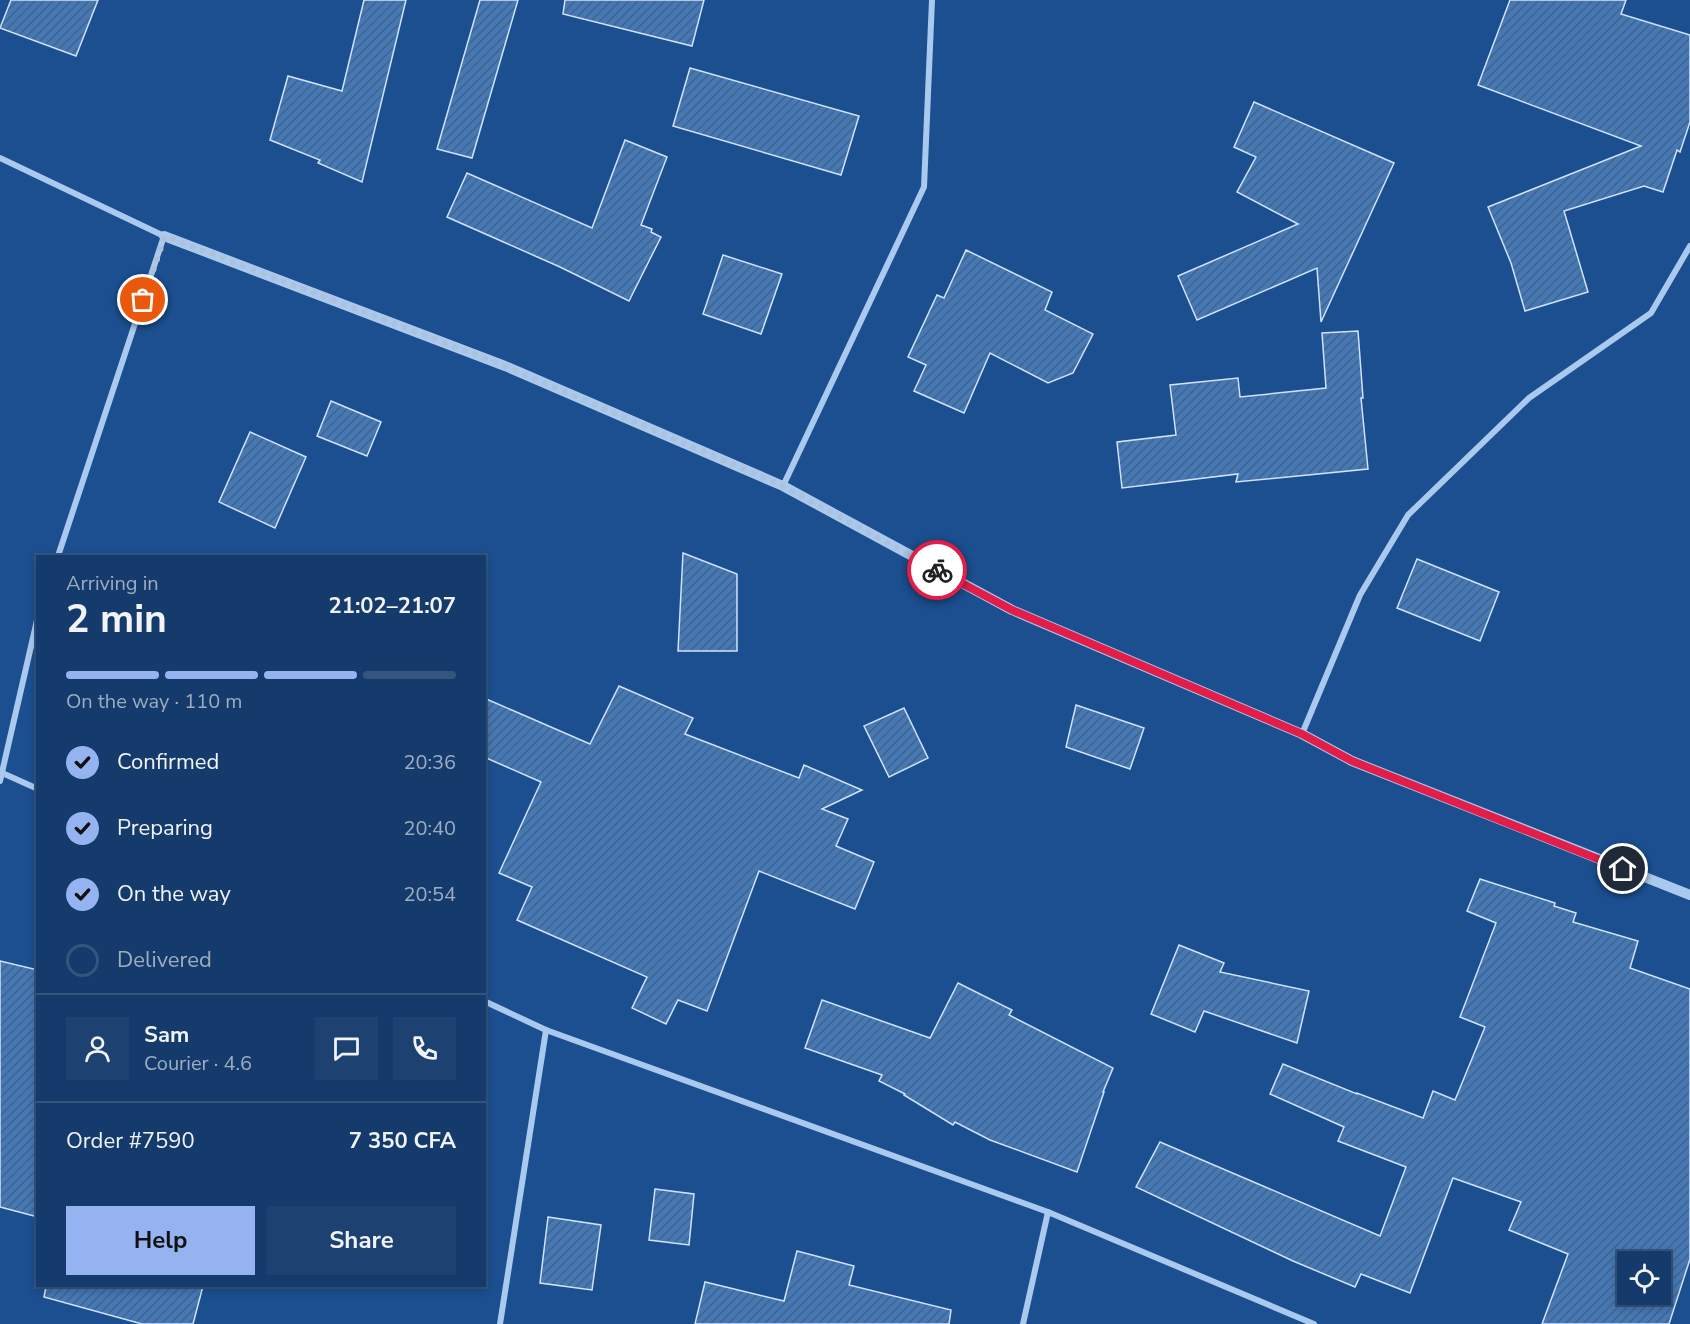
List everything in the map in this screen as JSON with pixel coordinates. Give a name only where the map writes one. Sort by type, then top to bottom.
[{"type":"street","points":[[783,486],[924,187],[932,0]]},
{"type":"street","points":[[0,158],[165,236],[505,366],[783,486],[1012,610],[1302,734],[1352,761],[1690,895]]},
{"type":"street","points":[[57,555],[165,236]]},
{"type":"street","points":[[1302,734],[1360,595],[1408,515],[1529,398],[1651,313],[1690,246]]},
{"type":"street","points":[[0,781],[36,624]]},
{"type":"street","points":[[1,772],[36,788]]},
{"type":"street","points":[[486,1001],[546,1030],[1048,1212],[1314,1324]]},
{"type":"street","points":[[500,1324],[546,1030]]},
{"type":"street","points":[[1023,1324],[1048,1212]]},
{"type":"building","points":[[11,0],[98,0],[76,56],[0,28]]},
{"type":"building","points":[[364,0],[406,0],[362,182],[318,163],[320,160],[270,140],[288,76],[342,91]]},
{"type":"building","points":[[480,0],[518,0],[472,158],[437,149]]},
{"type":"building","points":[[565,0],[704,0],[692,46],[563,14]]},
{"type":"building","points":[[1510,0],[1626,0],[1621,14],[1690,35],[1690,122],[1680,152],[1677,150],[1663,192],[1644,186],[1564,211],[1588,292],[1525,311],[1511,263],[1488,207],[1641,146],[1478,85]]},
{"type":"building","points":[[690,68],[859,116],[841,175],[673,126]]},
{"type":"building","points":[[1254,102],[1394,163],[1321,322],[1317,268],[1197,320],[1178,276],[1298,224],[1237,192],[1256,157],[1234,147]]},
{"type":"building","points":[[625,140],[667,157],[641,225],[652,229],[651,232],[661,237],[629,301],[560,267],[447,217],[467,173],[592,228]]},
{"type":"building","points":[[966,250],[1052,292],[1045,310],[1093,334],[1073,373],[1048,383],[990,353],[964,413],[914,391],[926,365],[908,357],[937,295],[944,298]]},
{"type":"building","points":[[723,255],[782,274],[761,334],[703,314]]},
{"type":"building","points":[[1358,331],[1363,398],[1361,398],[1368,469],[1236,482],[1238,474],[1122,488],[1117,442],[1176,435],[1170,385],[1238,378],[1240,397],[1326,388],[1322,333]]},
{"type":"building","points":[[331,401],[381,422],[367,456],[317,436]]},
{"type":"building","points":[[250,432],[306,457],[275,528],[219,502]]},
{"type":"building","points":[[683,553],[737,574],[737,651],[678,651]]},
{"type":"building","points":[[1417,559],[1499,592],[1480,641],[1397,608]]},
{"type":"building","points":[[619,686],[693,718],[685,734],[799,778],[804,765],[862,790],[822,809],[848,819],[836,846],[874,862],[855,909],[759,871],[707,1011],[678,1000],[666,1024],[632,1008],[647,977],[517,920],[532,887],[499,873],[541,782],[486,758],[486,699],[590,744]]},
{"type":"building","points":[[1076,705],[1144,728],[1130,769],[1066,747]]},
{"type":"building","points":[[904,708],[928,758],[889,777],[864,726]]},
{"type":"building","points":[[1480,879],[1555,903],[1554,906],[1576,913],[1573,922],[1638,941],[1630,968],[1690,989],[1690,1259],[1669,1324],[1542,1324],[1568,1254],[1509,1230],[1521,1202],[1453,1178],[1410,1293],[1361,1274],[1355,1287],[1293,1261],[1136,1187],[1160,1142],[1380,1236],[1406,1167],[1338,1141],[1344,1127],[1270,1094],[1283,1064],[1423,1118],[1433,1091],[1455,1100],[1485,1027],[1460,1017],[1496,923],[1467,911]]},
{"type":"building","points":[[1179,945],[1224,963],[1220,972],[1309,991],[1297,1043],[1204,1011],[1195,1032],[1151,1014]]},
{"type":"building","points":[[0,961],[36,970],[36,1216],[0,1207]]},
{"type":"building","points":[[958,983],[1012,1010],[1009,1015],[1113,1068],[1077,1172],[990,1140],[955,1122],[953,1125],[905,1094],[879,1081],[882,1075],[805,1048],[822,1000],[930,1038]]},
{"type":"building","points":[[655,1189],[694,1194],[689,1245],[649,1240]]},
{"type":"building","points":[[548,1217],[601,1225],[592,1290],[540,1283]]},
{"type":"building","points":[[797,1251],[854,1266],[849,1285],[951,1310],[949,1324],[695,1324],[705,1282],[784,1301]]},
{"type":"building","points":[[46,1287],[203,1287],[193,1324],[142,1324],[44,1297]]},
{"type":"way so far","points":[[143,300],[165,236],[505,366],[783,486],[937,570]]},
{"type":"route","points":[[937,570],[1012,610],[1302,734],[1352,761],[1623,869]]}]
